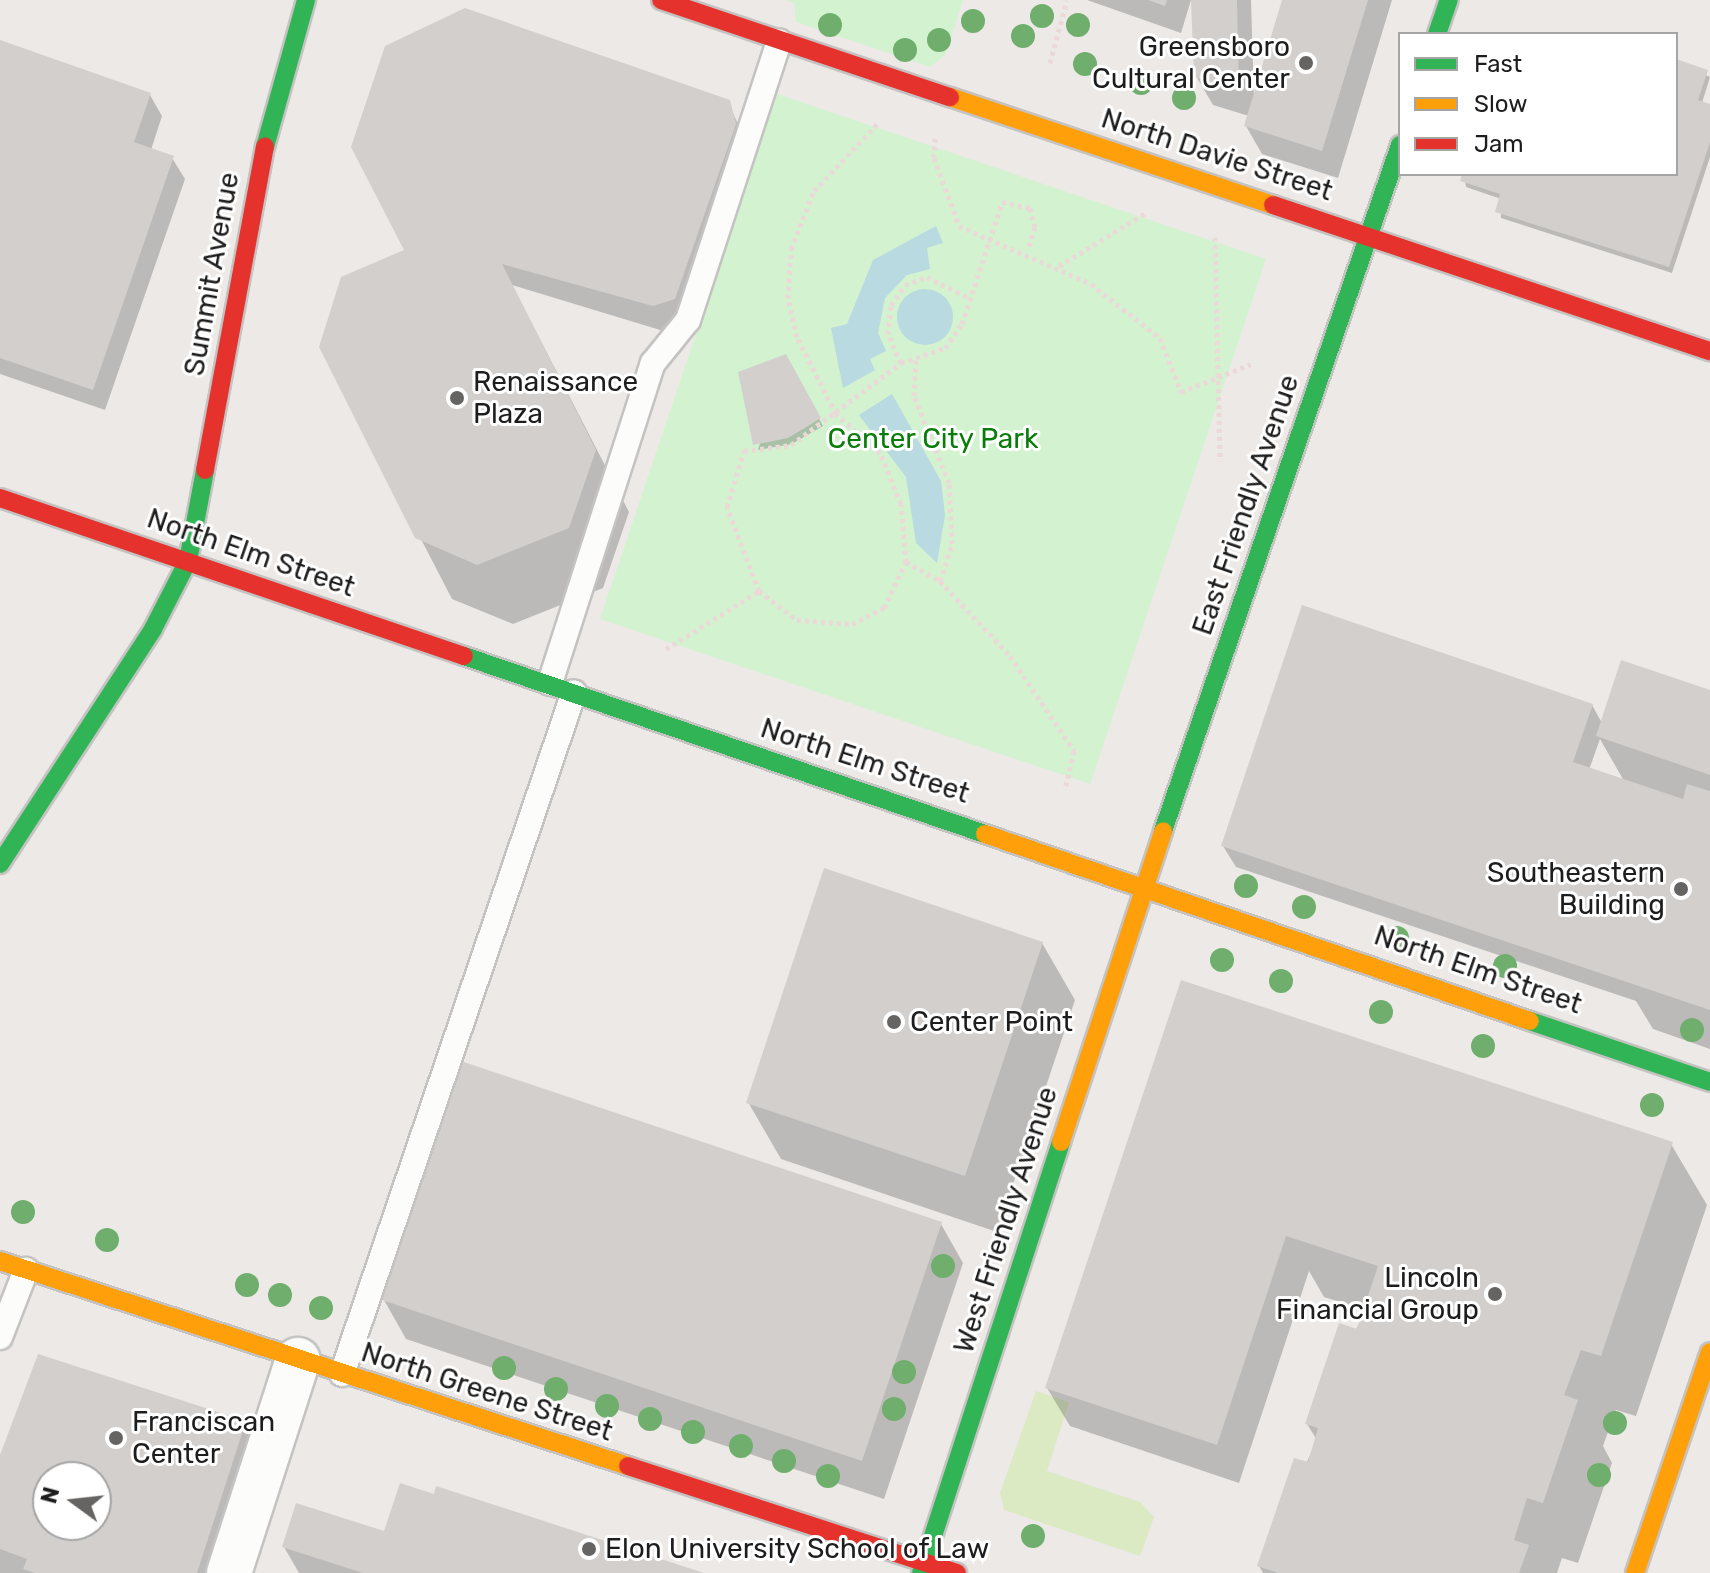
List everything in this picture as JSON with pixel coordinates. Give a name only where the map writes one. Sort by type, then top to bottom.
[{"type":"main road","name":"Summit Avenue","points":[[188,561],[264,149],[306,0]]},
{"type":"main road","name":"North Davie Street","points":[[661,0],[779,42],[1370,234],[1710,351]]},
{"type":"main road","points":[[1438,32],[1449,0]]},
{"type":"main road","name":"East Friendly Avenue","points":[[1145,884],[1398,151]]},
{"type":"main road","name":"North Elm Street","points":[[0,498],[1145,884],[1710,1082]]},
{"type":"main road","points":[[0,864],[27,829],[188,561]]},
{"type":"main road","name":"West Friendly Avenue","points":[[922,1567],[1145,884]]},
{"type":"main road","name":"North Greene Street","points":[[0,1261],[922,1567],[957,1573]]},
{"type":"main road","points":[[1635,1573],[1710,1352]]},
{"type":"street","points":[[229,1573],[298,1360]]},
{"type":"lane","points":[[550,683],[653,363],[688,320],[779,42]]},
{"type":"lane","points":[[342,1374],[574,692]]},
{"type":"lane","points":[[0,819],[27,829]]},
{"type":"lane","points":[[0,1337],[26,1270]]},
{"type":"path","points":[[1050,63],[1067,0]]},
{"type":"path","points":[[879,122],[814,191],[791,249],[788,298],[797,337],[836,414],[880,453],[901,504],[906,562],[884,608],[852,624],[797,620],[759,591],[727,507],[734,466],[744,451],[791,445],[836,414],[901,363],[945,348],[962,324],[967,297],[1002,202],[1015,202],[1030,208],[1035,227],[1028,250]]},
{"type":"path","points":[[935,137],[934,158],[959,226],[1028,250],[1059,266],[1160,338],[1181,392],[1251,364]]},
{"type":"path","points":[[1059,266],[1147,212]]},
{"type":"path","points":[[1215,237],[1220,461]]},
{"type":"path","points":[[901,363],[888,334],[891,305],[905,285],[927,277],[967,297]]},
{"type":"path","points":[[916,360],[914,396],[949,483],[952,544],[940,581]]},
{"type":"path","points":[[906,562],[940,581],[1010,656],[1074,751],[1066,786]]},
{"type":"path","points":[[666,649],[759,591]]},
{"type":"green space","points":[[785,0],[963,0],[946,54],[930,67],[796,22],[794,3]]},
{"type":"green space","name":"Center City Park","points":[[777,94],[1266,259],[1090,784],[600,619]]},
{"type":"green space","points":[[1036,1391],[1069,1402],[1047,1471],[1140,1502],[1154,1517],[1140,1556],[1004,1510],[1000,1493]]},
{"type":"water","points":[[936,226],[943,243],[927,248],[930,269],[907,275],[885,298],[878,333],[886,351],[870,359],[875,370],[843,388],[831,328],[847,324],[873,260]]},
{"type":"water","points":[[925,289],[945,297],[953,317],[945,337],[925,345],[905,337],[897,317],[905,297]]},
{"type":"water","points":[[892,394],[941,481],[945,515],[937,563],[916,543],[906,477],[859,415]]},
{"type":"building","name":"Greensboro Cultural Center","points":[[1148,0],[1167,0],[1165,6]]},
{"type":"building","name":"Greensboro Cultural Center","points":[[1191,0],[1237,0],[1239,91],[1194,77]]},
{"type":"building","name":"Greensboro Cultural Center","points":[[1282,0],[1368,0],[1322,151],[1244,126]]},
{"type":"building","points":[[465,8],[730,100],[736,124],[675,299],[653,306],[502,264],[596,450],[569,528],[477,565],[415,538],[319,347],[341,277],[404,250],[351,147],[385,46]]},
{"type":"building","points":[[0,40],[151,93],[134,142],[174,156],[93,390],[0,358]]},
{"type":"building","points":[[1678,60],[1708,70],[1698,100],[1710,104],[1710,142],[1669,267],[1495,212],[1500,194],[1460,181],[1461,176],[1678,176]]},
{"type":"building","points":[[786,354],[821,418],[788,438],[753,445],[738,372]]},
{"type":"building","points":[[1302,605],[1593,704],[1573,762],[1683,799],[1687,784],[1710,791],[1710,1010],[1221,846]]},
{"type":"building","points":[[1621,660],[1710,690],[1710,775],[1596,736]]},
{"type":"building","name":"Center Point","points":[[824,868],[1043,942],[965,1176],[746,1103]]},
{"type":"building","name":"Lincoln Financial Group","points":[[1181,980],[1673,1142],[1601,1356],[1581,1350],[1564,1395],[1578,1400],[1543,1503],[1527,1498],[1514,1540],[1529,1545],[1519,1573],[1278,1573],[1257,1566],[1294,1458],[1308,1462],[1318,1428],[1305,1424],[1339,1323],[1357,1329],[1378,1266],[1286,1236],[1217,1445],[1045,1388]]},
{"type":"building","points":[[461,1061],[942,1222],[862,1461],[382,1300]]},
{"type":"building","points":[[38,1354],[246,1421],[197,1573],[35,1573],[23,1569],[27,1559],[0,1549],[0,1455]]},
{"type":"building","points":[[400,1483],[434,1494],[436,1486],[704,1573],[363,1573],[282,1547],[296,1503],[384,1531]]},
{"type":"traffic: fast","points":[[265,147],[306,0]]},
{"type":"traffic: fast","points":[[1438,32],[1449,0]]},
{"type":"traffic: fast","points":[[1163,831],[1398,151]]},
{"type":"traffic: fast","points":[[0,864],[153,629],[188,561],[205,470]]},
{"type":"traffic: fast","points":[[464,656],[985,834]]},
{"type":"traffic: fast","points":[[1530,1021],[1710,1082]]},
{"type":"traffic: fast","points":[[921,1573],[1061,1142]]},
{"type":"traffic: slow","points":[[950,97],[1273,205]]},
{"type":"traffic: slow","points":[[1061,1142],[1163,831]]},
{"type":"traffic: slow","points":[[985,834],[1530,1021]]},
{"type":"traffic: slow","points":[[0,1261],[628,1466]]},
{"type":"traffic: slow","points":[[1635,1573],[1710,1352]]},
{"type":"traffic: jam","points":[[661,0],[950,97]]},
{"type":"traffic: jam","points":[[205,470],[265,147]]},
{"type":"traffic: jam","points":[[1273,205],[1710,351]]},
{"type":"traffic: jam","points":[[0,498],[464,656]]},
{"type":"traffic: jam","points":[[628,1466],[957,1573]]},
{"type":"place","name":"Greensboro Cultural Center","points":[[1306,63]]},
{"type":"place","name":"Renaissance Plaza","points":[[457,398]]},
{"type":"place","name":"Southeastern Building","points":[[1681,889]]},
{"type":"place","name":"Center Point","points":[[894,1022]]},
{"type":"place","name":"Lincoln Financial Group","points":[[1495,1294]]},
{"type":"place","name":"Franciscan Center","points":[[116,1438]]},
{"type":"place","name":"Elon University School of Law","points":[[589,1549]]}]
